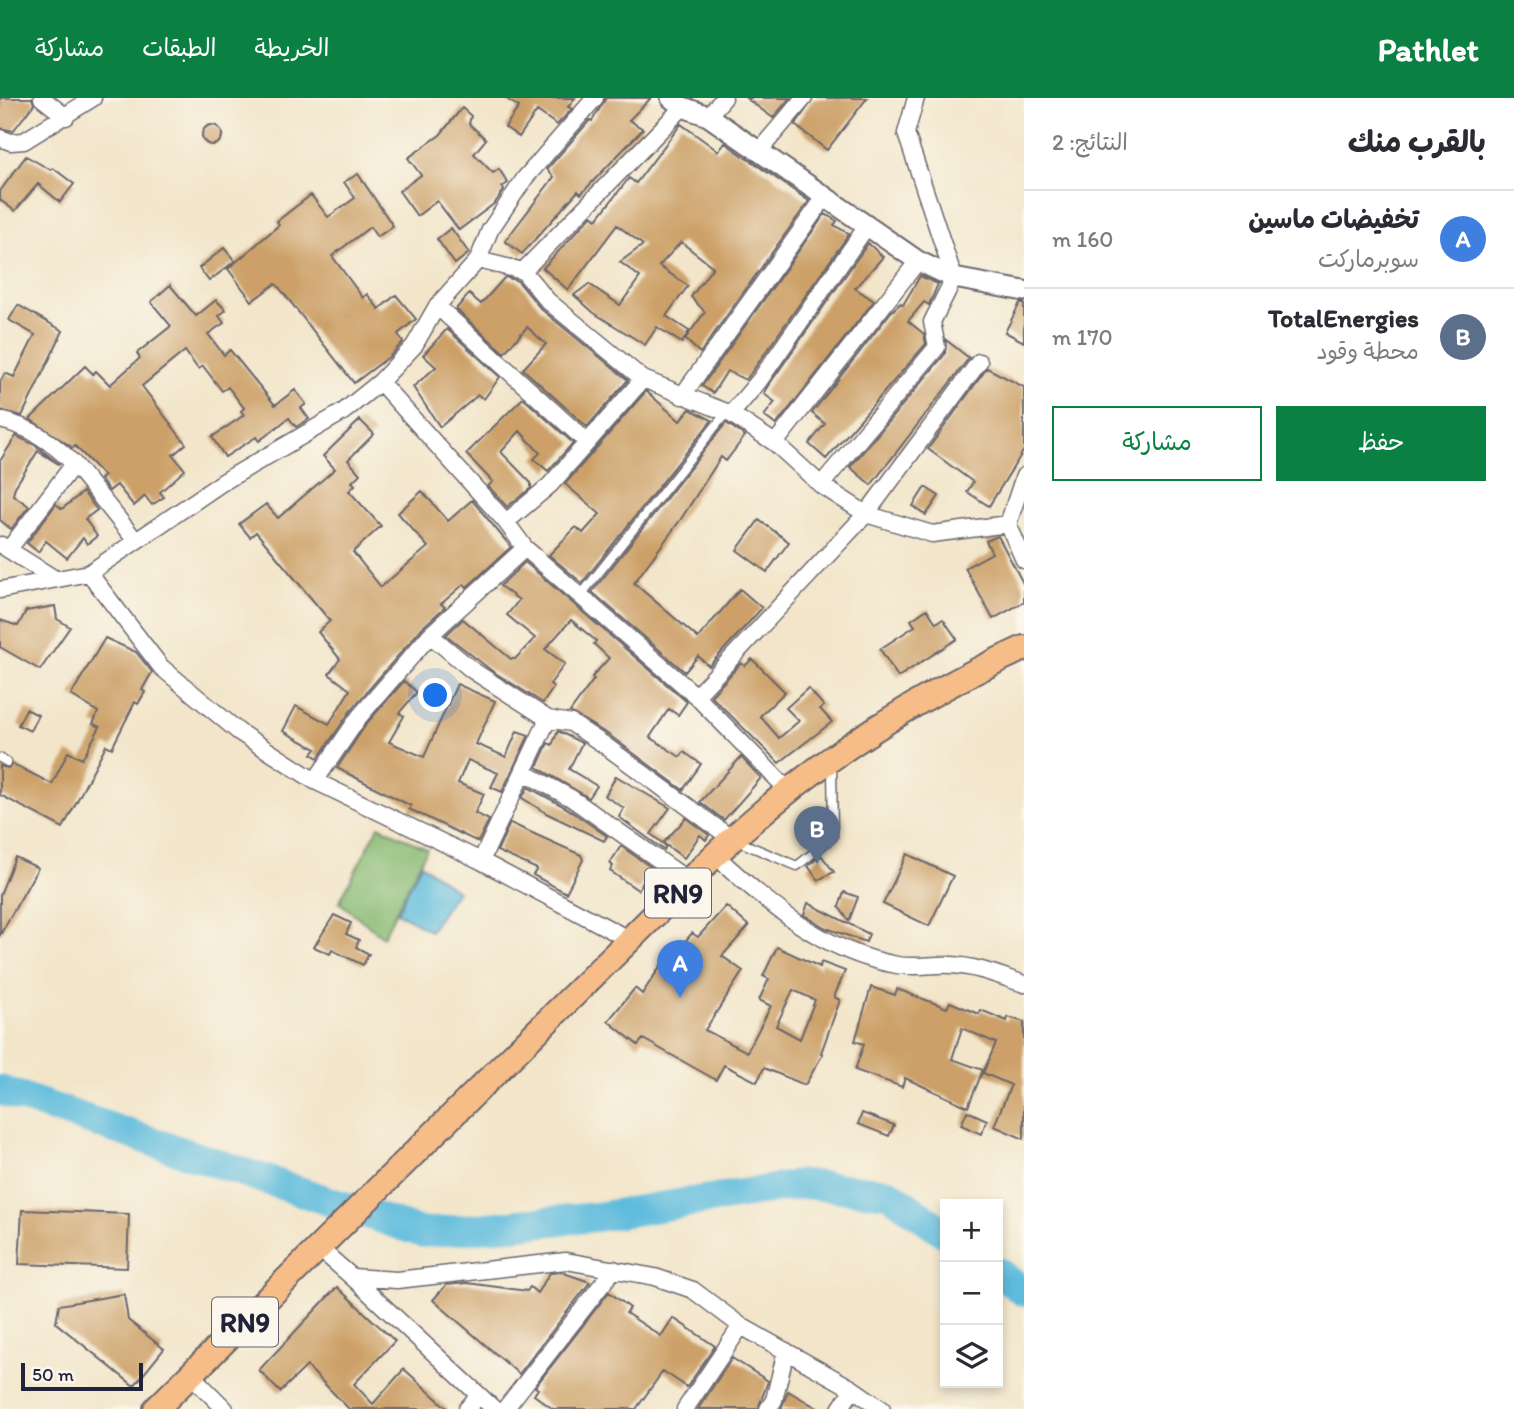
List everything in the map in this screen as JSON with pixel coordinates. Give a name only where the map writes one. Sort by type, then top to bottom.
[{"type":"main road","name":"RN9","points":[[156,1409],[724,847],[788,790],[832,756],[887,720],[1024,648]]},
{"type":"street","points":[[42,98],[66,117]]},
{"type":"street","points":[[0,138],[10,142],[24,141],[93,98]]},
{"type":"street","points":[[0,590],[89,573],[223,482],[343,412],[380,382],[414,346],[437,306],[478,260],[490,230],[525,178],[595,98]]},
{"type":"street","points":[[708,116],[724,98]]},
{"type":"street","points":[[759,151],[804,98]]},
{"type":"street","points":[[821,485],[937,348],[932,323],[954,278],[906,134],[916,98]]},
{"type":"street","points":[[523,271],[677,103],[708,116],[918,261],[954,278],[1024,292]]},
{"type":"street","points":[[682,396],[825,197]]},
{"type":"street","points":[[728,413],[759,381],[867,226]]},
{"type":"street","points":[[478,260],[523,271],[548,301],[643,379],[728,413],[775,443],[821,485],[866,514],[932,534],[1008,524]]},
{"type":"street","points":[[775,443],[918,261]]},
{"type":"street","points":[[437,306],[587,442]]},
{"type":"street","points":[[696,696],[866,514],[979,362]]},
{"type":"street","points":[[506,522],[550,485],[643,379]]},
{"type":"street","points":[[380,382],[506,522],[525,548],[696,696],[788,790]]},
{"type":"street","points":[[0,420],[18,424],[41,436],[74,464],[136,541]]},
{"type":"street","points":[[55,579],[4,547],[74,464]]},
{"type":"street","points":[[1024,476],[1008,524],[1024,560]]},
{"type":"street","points":[[316,780],[359,717],[430,635],[525,548]]},
{"type":"street","points":[[89,573],[161,667],[239,732],[316,780],[481,861],[631,940]]},
{"type":"street","points":[[430,635],[471,670],[548,719],[571,723],[724,847],[785,918],[821,937],[898,965],[953,965],[979,969],[1024,984]]},
{"type":"street","points":[[481,861],[548,719]]},
{"type":"street","points":[[523,772],[571,798],[690,881]]},
{"type":"street","points":[[327,1242],[352,1277],[494,1409]]},
{"type":"street","points":[[352,1277],[397,1280],[566,1261],[655,1277],[692,1290],[741,1326],[853,1389],[882,1409]]},
{"type":"street","points":[[505,1409],[614,1269]]},
{"type":"street","points":[[685,1409],[741,1326]]},
{"type":"street","points":[[768,1409],[774,1399],[786,1351]]},
{"type":"street","points":[[191,1375],[225,1409]]},
{"type":"street","points":[[840,1409],[853,1389]]},
{"type":"street","points":[[467,1409],[479,1395]]},
{"type":"lane","points":[[582,595],[728,413]]},
{"type":"lane","points":[[724,847],[797,866],[833,837],[832,756]]},
{"type":"green space","points":[[379,826],[427,849],[383,937],[339,902]]},
{"type":"water","points":[[421,864],[457,891],[430,931],[397,912]]},
{"type":"building","points":[[0,98],[32,98],[34,104],[13,131],[0,128]]},
{"type":"building","points":[[505,98],[575,98],[568,107],[572,109],[557,125],[537,111],[519,137],[505,127],[519,107]]},
{"type":"building","points":[[606,98],[651,98],[629,120],[643,129],[581,194],[578,191],[522,254],[505,241],[554,177],[547,169],[590,120],[592,121]]},
{"type":"building","points":[[746,98],[790,98],[773,118]]},
{"type":"building","points":[[814,98],[867,98],[827,150],[795,125]]},
{"type":"building","points":[[462,108],[471,116],[469,124],[486,139],[474,154],[493,173],[499,169],[508,183],[502,187],[504,190],[495,203],[459,230],[437,201],[417,216],[399,191],[421,175],[408,158],[440,135]]},
{"type":"building","points":[[681,124],[718,151],[725,143],[809,201],[700,353],[685,339],[705,312],[691,297],[713,267],[681,242],[659,266],[688,286],[666,316],[689,331],[682,343],[657,327],[645,345],[594,313],[574,295],[589,284],[620,305],[640,277],[620,262],[643,245],[617,225],[568,290],[543,268],[592,215],[597,219],[629,178],[636,183]]},
{"type":"building","points":[[212,125],[219,128],[222,135],[219,142],[212,145],[205,142],[202,135],[205,128]]},
{"type":"building","points":[[26,156],[51,170],[53,168],[74,184],[60,202],[38,184],[15,211],[0,200],[0,191]]},
{"type":"building","points":[[358,174],[393,226],[377,237],[370,227],[332,256],[363,298],[367,294],[379,309],[396,295],[416,319],[398,334],[403,342],[390,356],[354,383],[278,286],[275,284],[252,301],[228,269],[279,225],[277,221],[311,195],[328,217],[355,198],[344,182]]},
{"type":"building","points":[[825,214],[837,221],[834,225],[849,234],[746,380],[727,371],[713,393],[702,386]]},
{"type":"building","points":[[451,228],[469,253],[455,264],[437,239]]},
{"type":"building","points":[[868,243],[883,257],[855,288],[874,301],[776,425],[764,416],[775,402],[764,394],[766,389]]},
{"type":"building","points":[[224,248],[235,261],[209,281],[199,268]]},
{"type":"building","points":[[920,276],[938,284],[929,305],[924,302],[908,321],[924,334],[926,344],[826,459],[809,444],[825,424],[812,413],[891,312],[901,303],[903,305]]},
{"type":"building","points":[[505,277],[518,281],[541,309],[628,380],[587,427],[523,369],[546,344],[527,327],[504,353],[456,309],[469,294],[481,304]]},
{"type":"building","points":[[170,285],[196,316],[216,300],[226,310],[219,316],[224,323],[208,334],[224,355],[230,350],[275,405],[295,390],[306,404],[301,408],[309,419],[296,427],[289,418],[259,441],[256,437],[225,457],[212,437],[244,415],[241,411],[244,408],[228,387],[222,391],[203,366],[198,369],[185,351],[142,386],[186,444],[173,455],[185,470],[160,492],[164,497],[152,505],[145,496],[134,506],[117,485],[109,491],[100,479],[104,476],[75,446],[73,448],[30,419],[85,366],[93,374],[96,371],[110,385],[140,358],[137,353],[171,326],[151,302]]},
{"type":"building","points":[[1020,303],[1024,303],[1024,342],[1005,332]]},
{"type":"building","points":[[18,305],[63,331],[22,416],[0,410],[0,382],[5,373],[14,377],[35,335],[9,320]]},
{"type":"building","points":[[447,329],[500,377],[484,399],[478,395],[440,427],[413,387],[436,367],[423,355]]},
{"type":"building","points":[[946,340],[969,358],[871,485],[850,467],[945,354]]},
{"type":"building","points":[[987,368],[1024,387],[1024,450],[989,506],[967,492],[973,482],[928,449]]},
{"type":"building","points":[[646,391],[680,421],[690,409],[712,420],[582,583],[549,555],[576,527],[583,533],[600,514],[565,484]]},
{"type":"building","points":[[523,398],[573,443],[548,471],[534,459],[540,453],[520,431],[501,452],[531,483],[531,488],[507,507],[488,486],[493,482],[466,454]]},
{"type":"building","points":[[360,420],[374,434],[348,460],[360,474],[352,482],[355,485],[349,491],[381,526],[353,552],[381,587],[428,547],[398,513],[422,491],[448,521],[472,500],[511,547],[467,587],[464,584],[441,604],[445,607],[422,628],[351,710],[318,758],[312,754],[316,749],[283,731],[296,706],[329,724],[350,690],[329,674],[340,659],[318,632],[330,621],[256,532],[250,537],[239,524],[266,504],[278,518],[335,469],[323,456]]},
{"type":"building","points":[[726,423],[745,436],[726,461],[721,457],[681,519],[634,583],[698,638],[740,589],[762,608],[709,666],[698,656],[685,672],[592,592]]},
{"type":"building","points":[[16,436],[35,445],[60,465],[38,451],[15,487],[13,495],[29,506],[11,529],[0,520],[0,461]]},
{"type":"building","points":[[925,487],[939,496],[926,515],[913,506]]},
{"type":"building","points":[[83,492],[97,510],[85,519],[97,536],[87,544],[83,538],[67,558],[46,541],[38,552],[27,543],[56,504],[62,509]]},
{"type":"building","points":[[759,520],[789,542],[767,572],[737,550]]},
{"type":"building","points":[[998,536],[1024,585],[1024,602],[993,619],[965,568],[992,553],[986,541]]},
{"type":"building","points":[[525,562],[687,702],[678,715],[669,709],[650,737],[680,757],[684,752],[701,764],[683,790],[609,735],[570,712],[594,679],[592,677],[609,658],[594,644],[596,641],[571,620],[545,649],[565,664],[550,684],[554,687],[543,703],[492,671],[446,635],[463,619],[511,659],[515,659],[535,638],[507,615],[519,600],[500,586]]},
{"type":"building","points":[[55,606],[57,619],[70,627],[40,670],[0,647],[0,620],[18,626],[26,611]]},
{"type":"building","points":[[927,609],[936,623],[943,619],[957,639],[898,677],[880,649],[915,626],[911,620]]},
{"type":"building","points":[[105,638],[136,652],[152,672],[142,690],[145,692],[138,704],[135,702],[112,748],[106,745],[63,828],[0,795],[0,766],[8,768],[13,764],[52,784],[68,752],[82,759],[100,727],[93,724],[98,712],[71,695]]},
{"type":"building","points":[[752,659],[785,692],[760,716],[779,738],[799,721],[786,708],[808,688],[824,706],[820,709],[832,722],[779,763],[711,696],[741,663],[745,666]]},
{"type":"building","points":[[404,681],[417,692],[399,713],[404,716],[389,742],[424,757],[457,684],[495,701],[476,744],[506,757],[517,731],[529,735],[502,792],[491,787],[498,773],[468,760],[458,783],[484,794],[475,813],[489,820],[478,842],[409,809],[411,806],[337,768],[367,723]]},
{"type":"building","points":[[26,709],[38,715],[30,731],[18,725]]},
{"type":"building","points":[[558,731],[582,743],[569,769],[597,786],[589,798],[537,767],[548,743],[552,745]]},
{"type":"building","points":[[741,757],[761,778],[724,820],[700,802]]},
{"type":"building","points":[[616,776],[670,808],[651,834],[666,846],[664,850],[619,817],[624,808],[605,796]]},
{"type":"building","points":[[528,787],[565,807],[607,836],[604,841],[522,798]]},
{"type":"building","points":[[686,818],[709,835],[706,840],[700,835],[684,858],[663,843]]},
{"type":"building","points":[[510,823],[581,855],[583,860],[566,893],[533,875],[537,869],[497,851]]},
{"type":"building","points":[[621,846],[652,868],[638,890],[610,871],[613,866],[610,863]]},
{"type":"building","points":[[907,854],[953,876],[929,926],[883,904]]},
{"type":"building","points":[[821,855],[834,872],[818,880],[808,866]]},
{"type":"building","points":[[15,857],[38,868],[0,935],[0,895]]},
{"type":"building","points":[[844,892],[858,897],[849,921],[839,907]]},
{"type":"building","points":[[808,903],[869,934],[866,942],[826,928],[804,915]]},
{"type":"building","points":[[726,906],[749,926],[722,956],[743,971],[705,1030],[747,1052],[771,1006],[759,1000],[769,979],[763,976],[777,947],[820,967],[821,962],[845,971],[834,997],[840,1000],[821,1053],[823,1054],[805,1085],[764,1068],[757,1082],[724,1065],[716,1080],[643,1039],[638,1045],[608,1021],[635,988],[642,994],[664,961],[667,963],[692,933],[698,937]],"holes":[[[793,990],[815,1000],[800,1039],[776,1026]]]},
{"type":"building","points":[[334,915],[351,923],[346,934],[359,940],[356,947],[369,954],[363,965],[332,950],[330,954],[314,947]]},
{"type":"building","points":[[871,987],[895,995],[897,989],[947,1008],[950,1002],[979,1014],[981,1010],[1007,1021],[1008,1017],[1024,1022],[1024,1139],[994,1126],[1011,1085],[983,1073],[996,1043],[962,1028],[952,1059],[983,1070],[968,1107],[905,1078],[902,1087],[855,1070],[864,1044],[855,1041]]},
{"type":"building","points":[[967,1111],[987,1120],[981,1134],[961,1125]]},
{"type":"building","points":[[862,1113],[894,1125],[889,1136],[858,1124]]},
{"type":"building","points":[[22,1210],[129,1214],[127,1268],[19,1264]]},
{"type":"building","points":[[561,1272],[590,1282],[519,1374],[433,1300],[446,1285],[467,1283],[527,1291],[530,1287],[537,1293],[550,1273]]},
{"type":"building","points":[[337,1287],[395,1341],[354,1384],[373,1404],[404,1369],[448,1409],[349,1409],[307,1366],[280,1392],[259,1370]]},
{"type":"building","points":[[609,1292],[630,1308],[626,1313],[661,1336],[673,1318],[715,1346],[687,1387],[663,1371],[636,1409],[553,1409],[534,1395],[538,1389],[535,1387]]},
{"type":"building","points":[[124,1294],[128,1320],[164,1349],[134,1386],[56,1323],[59,1305]]},
{"type":"building","points":[[732,1358],[768,1381],[758,1409],[698,1409]]},
{"type":"building","points":[[788,1391],[819,1409],[781,1409]]},
{"type":"waterway","points":[[0,1090],[423,1233],[596,1217],[804,1184],[889,1193],[940,1229]]},
{"type":"waterway","points":[[1003,1276],[1024,1292]]},
{"type":"place","name":"TotalEnergies","points":[[817,864]]},
{"type":"place","name":"تخفيضات ماسين","points":[[680,998]]}]
